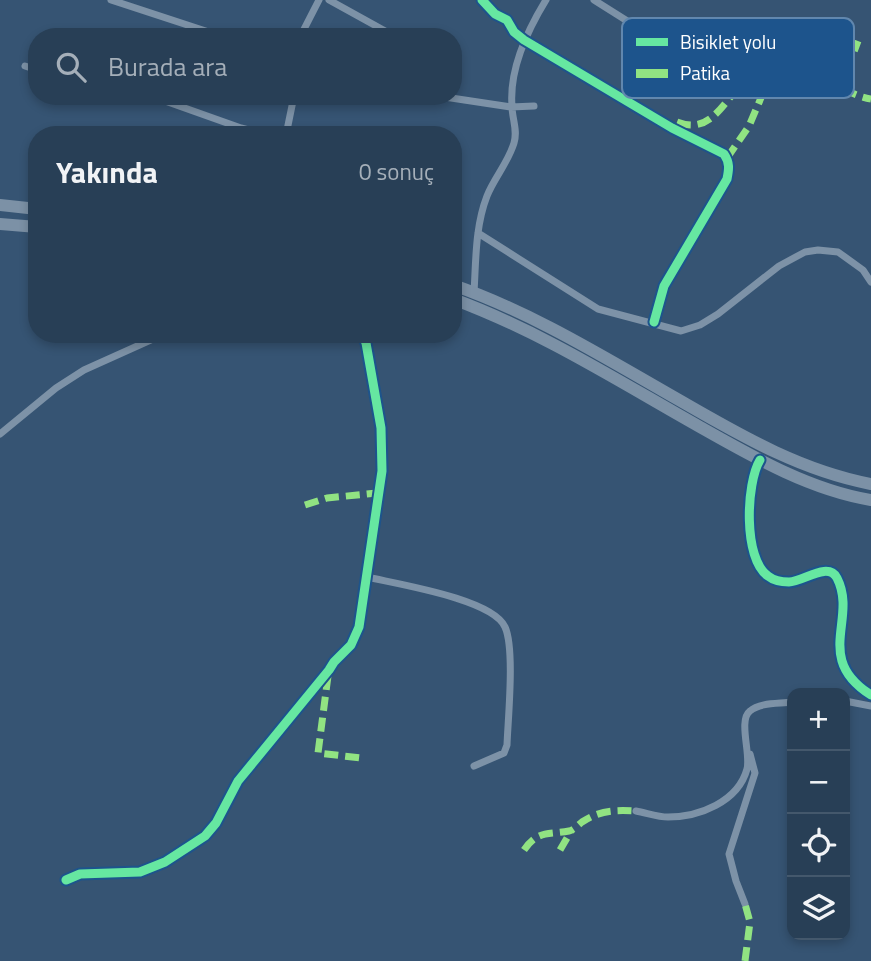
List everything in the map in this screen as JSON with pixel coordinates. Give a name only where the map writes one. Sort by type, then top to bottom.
[{"type":"highway","points":[[0,205],[28,208]]},
{"type":"highway","points":[[0,224],[28,226]]},
{"type":"highway","points":[[462,288],[556,330],[787,459],[831,475],[871,484]]},
{"type":"highway","points":[[462,303],[550,342],[760,460],[825,488],[871,500]]},
{"type":"street","points":[[111,0],[197,28]]},
{"type":"street","points":[[305,28],[319,0]]},
{"type":"street","points":[[329,0],[380,28]]},
{"type":"street","points":[[482,0],[495,14],[508,20],[514,32],[524,40],[672,128],[724,154],[728,160],[727,179],[668,278],[654,322]]},
{"type":"street","points":[[474,292],[478,233],[487,197],[514,143],[516,126],[512,107],[513,82],[524,40],[546,0]]},
{"type":"street","points":[[594,0],[623,18]]},
{"type":"street","points":[[462,100],[512,107],[534,106]]},
{"type":"street","points":[[176,105],[235,126]]},
{"type":"street","points":[[288,126],[292,105]]},
{"type":"street","points":[[478,233],[564,290],[598,309],[681,331],[700,325],[793,257],[818,250],[838,252],[863,270],[871,282]]},
{"type":"street","points":[[0,434],[56,388],[84,370],[144,343]]},
{"type":"street","points":[[66,880],[80,874],[140,872],[164,862],[205,836],[216,823],[238,781],[334,662],[351,645],[361,619],[383,446],[376,394],[364,343]]},
{"type":"street","points":[[760,460],[752,476],[749,494],[753,556],[768,577],[779,581],[799,580],[823,571],[830,571],[836,576],[842,603],[839,631],[841,658],[856,685],[871,695]]},
{"type":"street","points":[[367,577],[454,596],[497,614],[505,626],[510,691],[507,745],[504,753],[474,766]]},
{"type":"street","points":[[850,702],[871,706]]},
{"type":"street","points":[[745,904],[729,854],[755,773],[748,751],[744,723],[750,711],[764,705],[787,703]]},
{"type":"street","points":[[636,811],[665,817],[704,812],[729,796],[740,784],[747,768],[748,751]]},
{"type":"marked path","points":[[854,52],[858,41]]},
{"type":"marked path","points":[[854,93],[871,99]]},
{"type":"marked path","points":[[677,122],[688,125],[705,122],[729,98]]},
{"type":"marked path","points":[[727,158],[749,126],[761,98]]},
{"type":"marked path","points":[[305,505],[327,498],[377,493]]},
{"type":"marked path","points":[[328,676],[318,753],[361,758]]},
{"type":"marked path","points":[[524,850],[539,836],[571,830],[595,815],[614,811],[636,811]]},
{"type":"marked path","points":[[560,850],[571,831]]},
{"type":"marked path","points":[[745,904],[750,922],[745,961]]},
{"type":"cycle path","points":[[482,0],[495,14],[507,20],[514,32],[524,40],[726,157],[729,166],[727,179],[664,286],[654,322]]},
{"type":"cycle path","points":[[66,880],[80,874],[140,872],[165,862],[205,836],[216,823],[238,781],[334,662],[351,645],[359,627],[382,471],[381,428],[366,343]]},
{"type":"cycle path","points":[[760,460],[752,485],[749,520],[754,554],[760,567],[770,577],[786,582],[822,572],[833,573],[842,593],[840,653],[844,667],[854,681],[871,695]]}]
